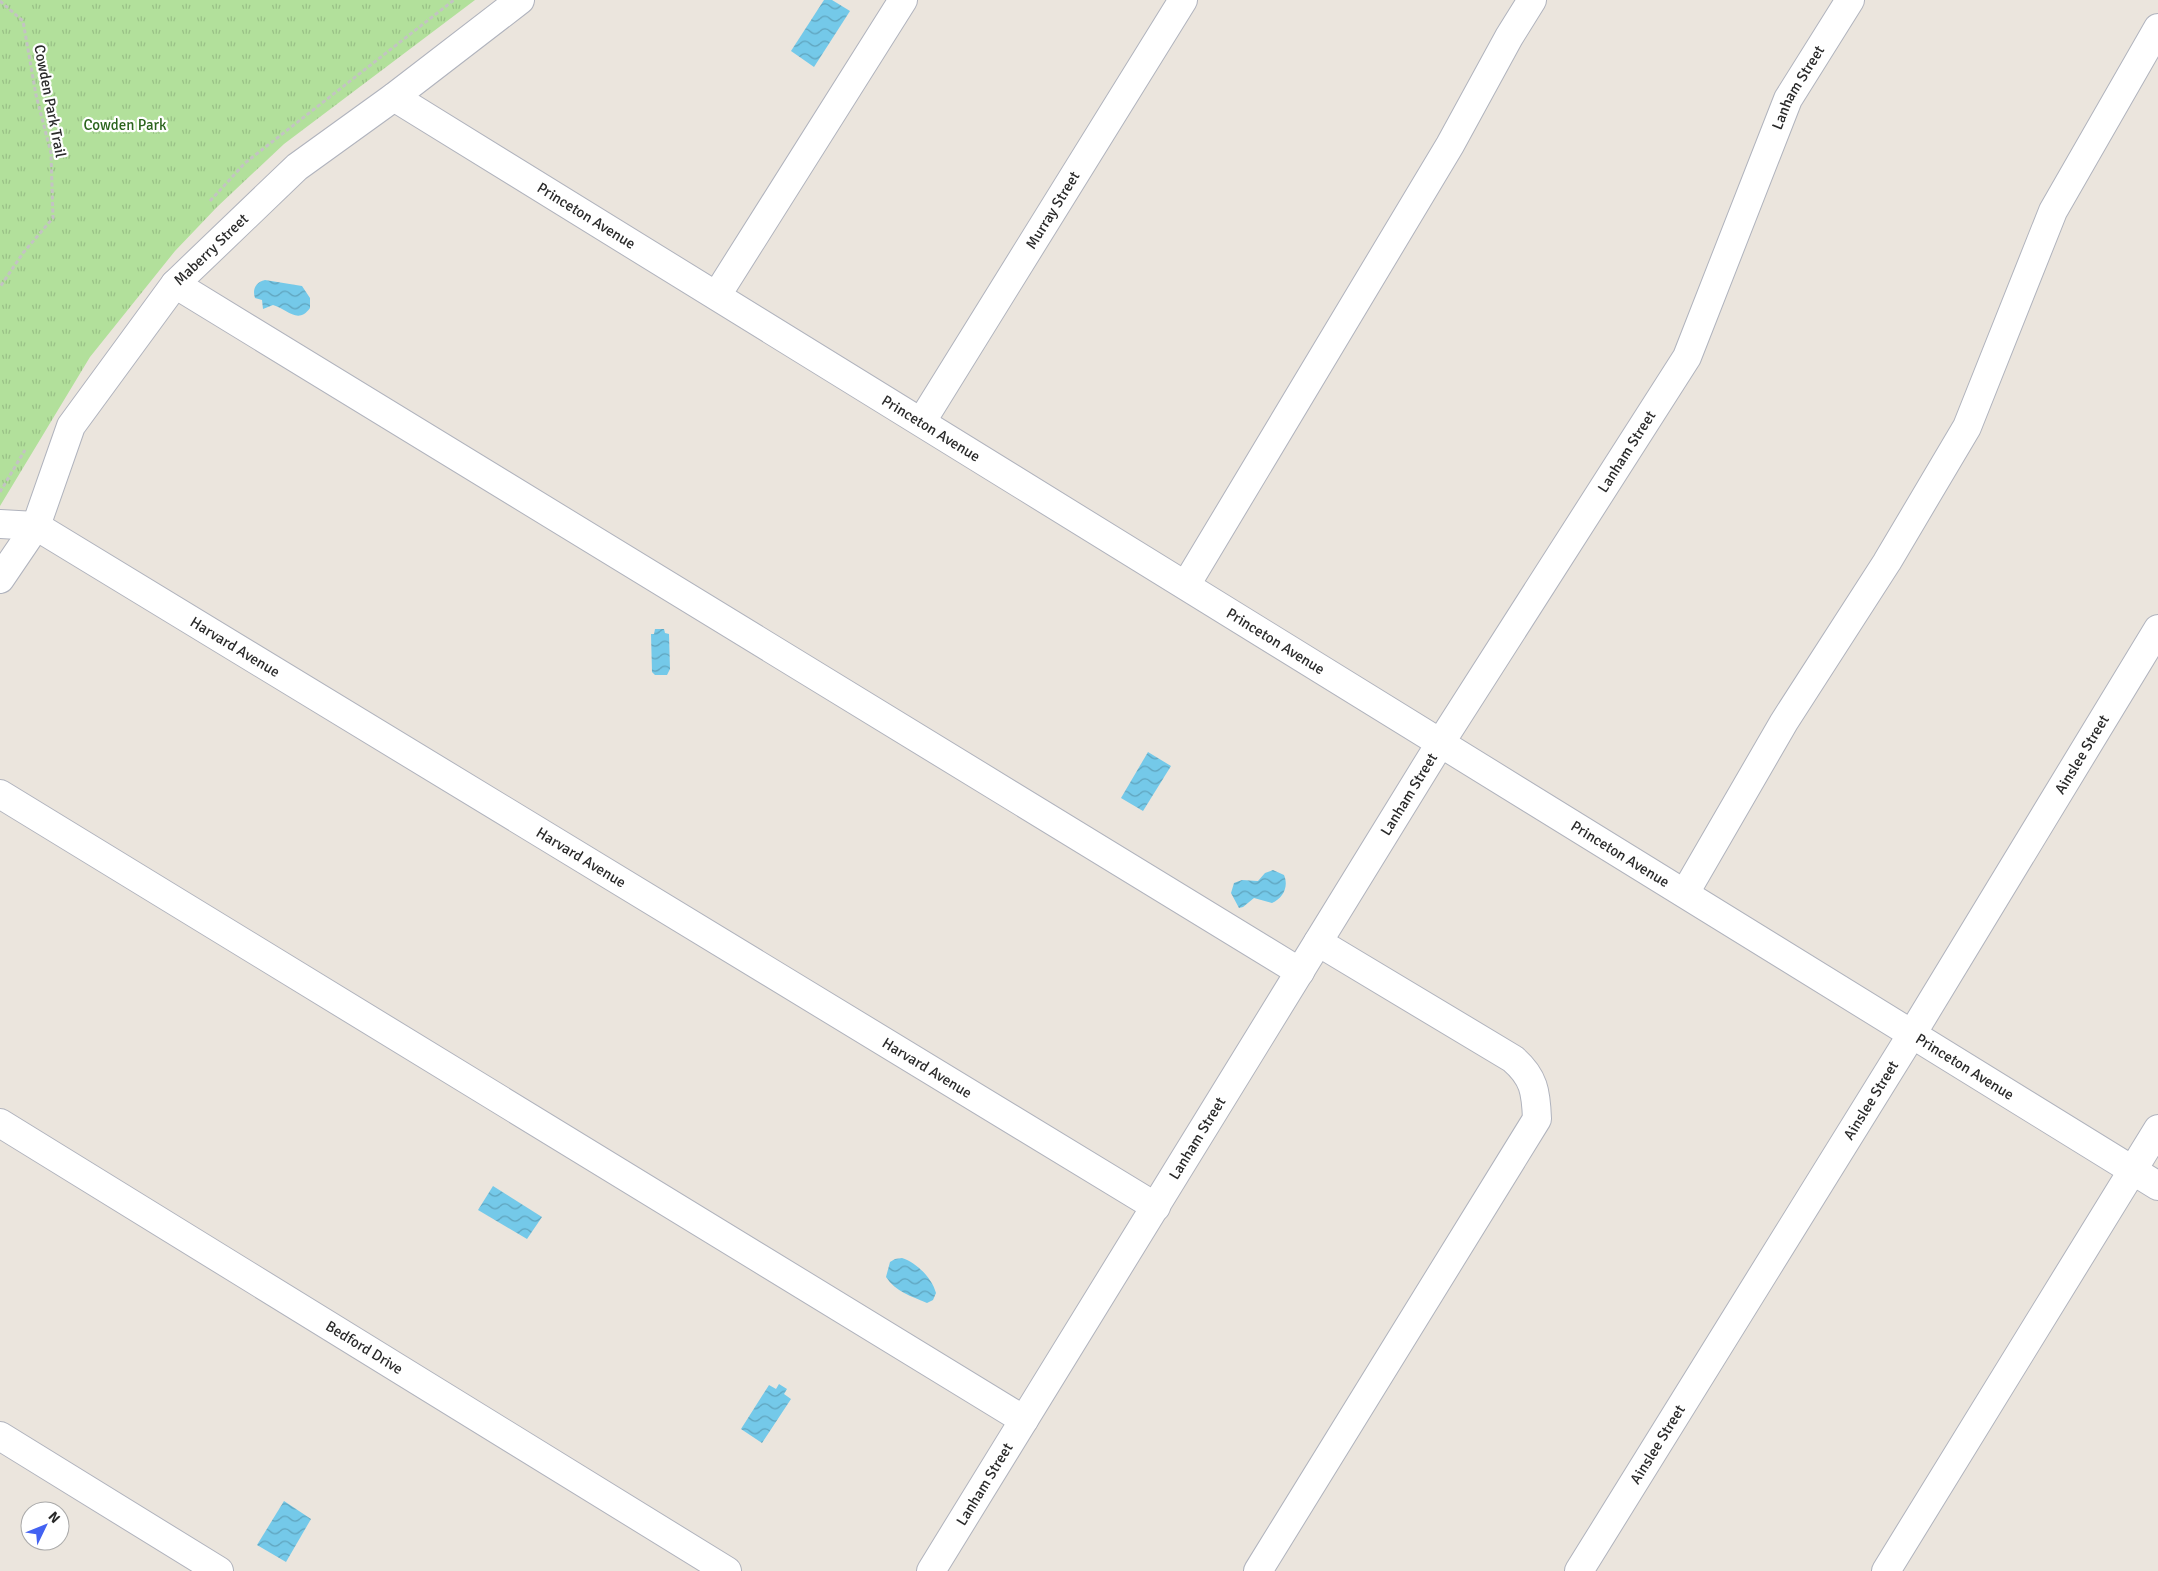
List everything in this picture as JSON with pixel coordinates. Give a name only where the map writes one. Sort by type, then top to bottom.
[{"type":"street","name":"Maberry Street","points":[[0,579],[36,526],[71,426],[175,284],[297,167],[394,97],[520,0]]},
{"type":"street","points":[[716,295],[903,0]]},
{"type":"street","name":"Murray Street","points":[[922,421],[1183,0]]},
{"type":"street","points":[[1186,585],[1445,153],[1509,37],[1532,0]]},
{"type":"street","name":"Lanham Street","points":[[931,1571],[1441,742],[1687,357],[1788,100],[1850,0]]},
{"type":"street","points":[[1684,893],[1784,722],[1887,562],[1967,427],[2053,212],[2158,28]]},
{"type":"street","name":"Princeton Avenue","points":[[394,97],[922,421],[2158,1186]]},
{"type":"street","points":[[175,284],[1300,972]]},
{"type":"street","name":"Harvard Avenue","points":[[0,524],[36,526],[1156,1207]]},
{"type":"street","name":"Ainslee Street","points":[[1579,1571],[1912,1034],[2158,629]]},
{"type":"street","points":[[0,794],[1024,1420]]},
{"type":"street","points":[[1258,1571],[1538,1119],[1536,1094],[1525,1069],[1513,1059],[1318,942]]},
{"type":"street","name":"Bedford Drive","points":[[0,1123],[728,1571]]},
{"type":"street","points":[[1886,1571],[2158,1129]]},
{"type":"street","points":[[0,1436],[219,1571]]},
{"type":"path","name":"Cowden Park Trail","points":[[0,1],[23,21],[36,95],[51,153],[53,218],[23,253],[0,287]]},
{"type":"green space","name":"Cowden Park","points":[[0,0],[475,0],[284,144],[217,207],[175,251],[90,357],[0,506]]},
{"type":"water","points":[[824,0],[832,0],[850,11],[814,67],[791,51]]},
{"type":"water","points":[[265,280],[302,286],[310,298],[310,308],[306,313],[297,316],[273,305],[263,309],[262,300],[255,298],[254,289],[257,284]]},
{"type":"water","points":[[655,629],[664,629],[665,633],[669,634],[670,669],[667,675],[655,675],[652,672],[651,634],[654,634]]},
{"type":"water","points":[[1148,752],[1171,766],[1143,811],[1121,798]]},
{"type":"water","points":[[1273,870],[1284,875],[1286,884],[1282,895],[1272,903],[1254,898],[1239,908],[1231,893],[1234,883],[1242,880],[1258,881],[1265,873]]},
{"type":"water","points":[[493,1186],[542,1217],[527,1239],[478,1210]]},
{"type":"water","points":[[902,1258],[913,1263],[931,1282],[936,1293],[933,1300],[927,1303],[910,1296],[899,1290],[886,1277],[890,1262]]},
{"type":"water","points":[[779,1384],[787,1389],[784,1394],[791,1399],[762,1443],[741,1429],[769,1385],[776,1389]]},
{"type":"water","points":[[284,1501],[311,1519],[286,1562],[257,1545]]}]
